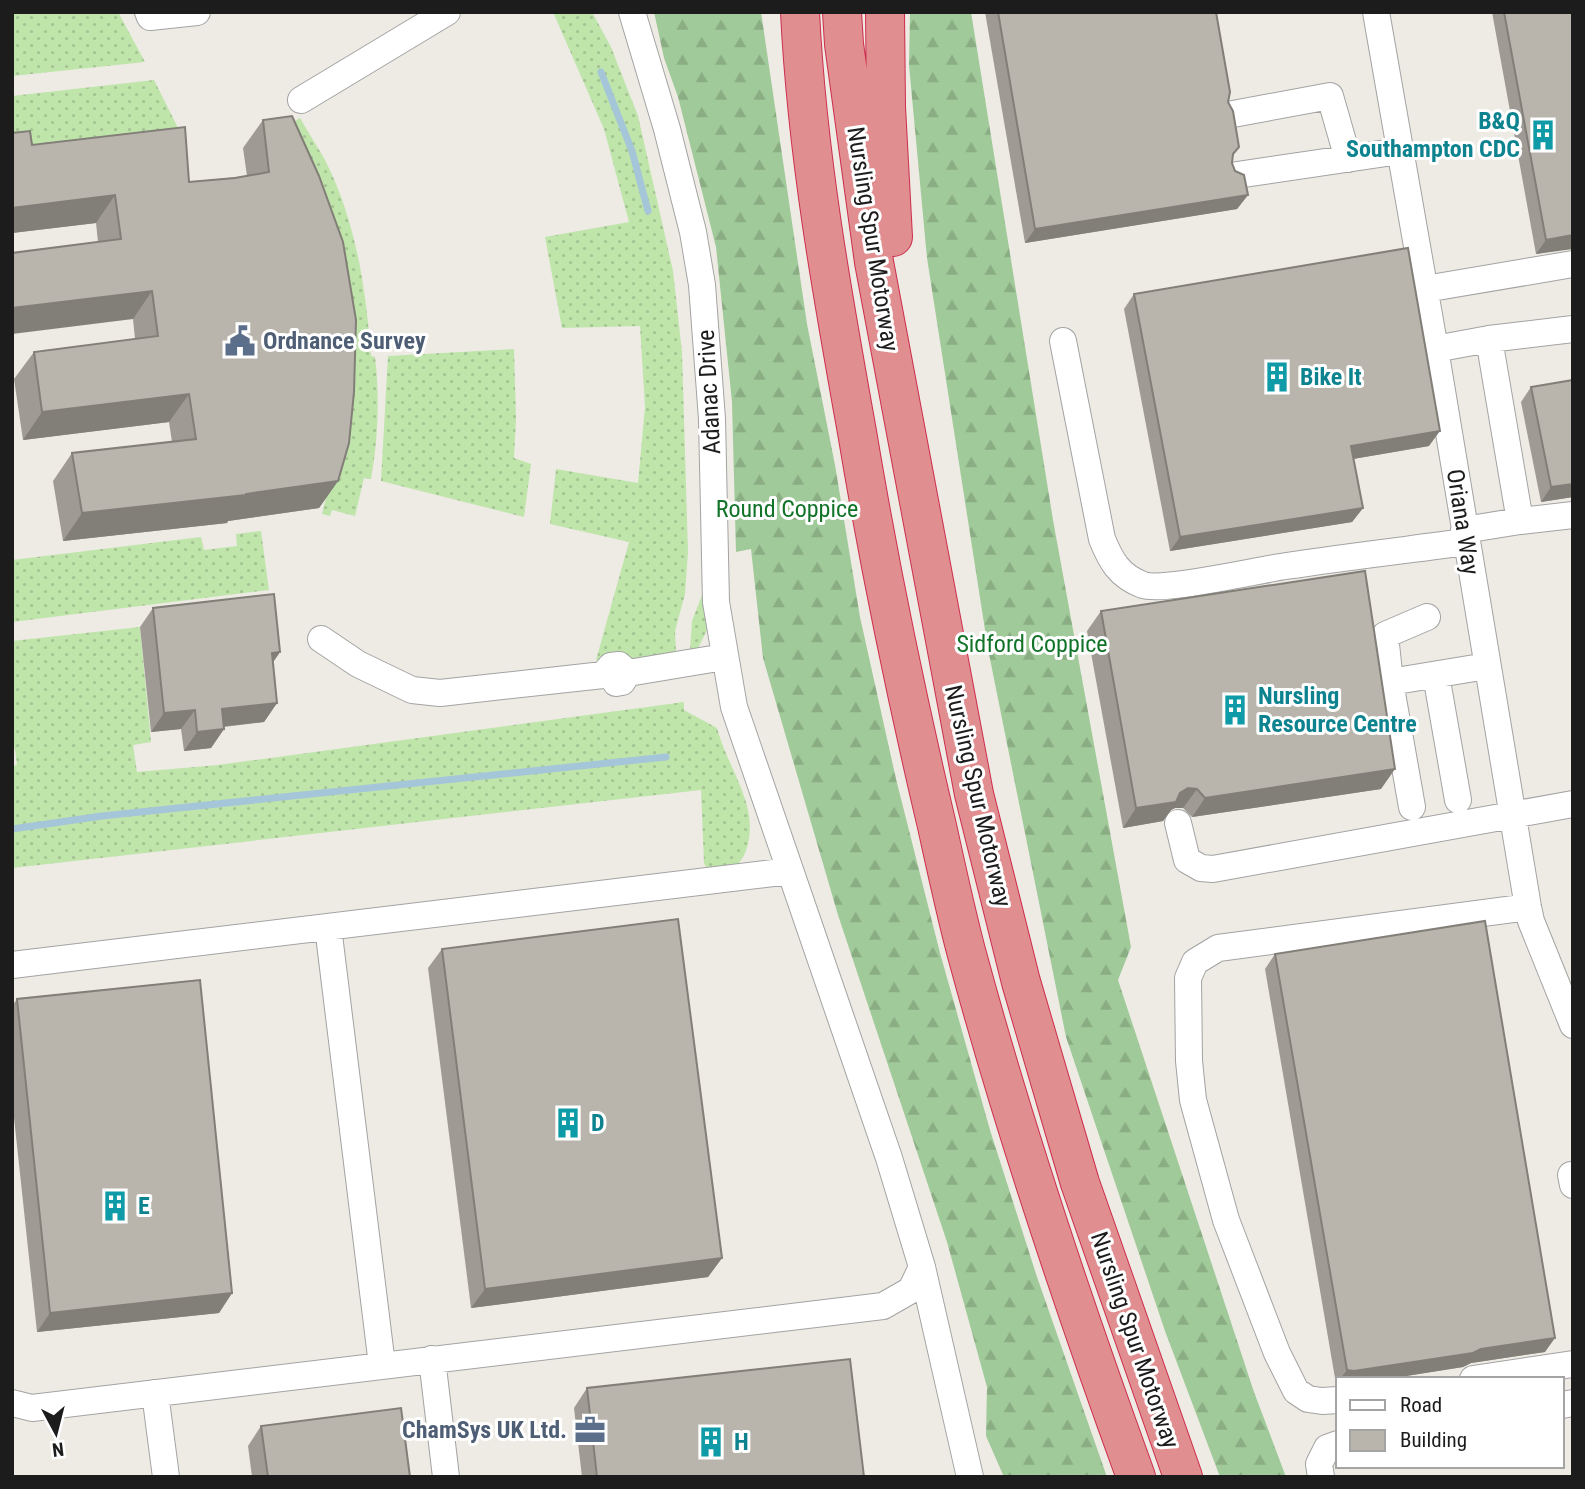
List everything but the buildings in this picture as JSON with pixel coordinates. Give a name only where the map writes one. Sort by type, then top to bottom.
[{"type":"highway","points":[[786,12],[804,89]]},
{"type":"highway","name":"Nursling Spur Motorway","points":[[800,12],[804,89],[825,247],[871,517],[903,683],[962,935],[1009,1100],[1085,1337],[1136,1477]]},
{"type":"highway","name":"Nursling Spur Motorway","points":[[842,12],[874,262],[974,794],[1021,982],[1080,1183],[1183,1477]]},
{"type":"highway","points":[[885,12],[886,107],[904,419]]},
{"type":"street","points":[[148,12],[150,17],[197,12]]},
{"type":"street","points":[[301,100],[447,12]]},
{"type":"street","name":"Adanac Drive","points":[[632,12],[671,142],[693,232],[702,285],[712,418],[716,602],[734,707],[885,1146],[922,1267],[970,1477]]},
{"type":"street","name":"Oriana Way","points":[[1376,12],[1528,907],[1571,1018]]},
{"type":"street","points":[[1233,114],[1330,96],[1348,159]]},
{"type":"street","points":[[1237,176],[1400,151]]},
{"type":"street","points":[[1425,289],[1573,264]]},
{"type":"street","points":[[1435,349],[1489,339],[1573,329]]},
{"type":"street","points":[[1489,339],[1520,521]]},
{"type":"street","points":[[1063,341],[1102,539],[1112,563],[1145,586],[1167,587],[1465,536],[1520,521],[1573,515]]},
{"type":"street","points":[[1412,807],[1390,682],[1385,635],[1427,617]]},
{"type":"street","points":[[321,639],[358,664],[412,690],[440,693],[615,674],[724,657]]},
{"type":"street","points":[[1390,682],[1487,666]]},
{"type":"street","points":[[1436,675],[1458,800]]},
{"type":"street","points":[[1178,823],[1187,860],[1201,868],[1213,869],[1573,804]]},
{"type":"street","points":[[12,965],[790,871]]},
{"type":"street","points":[[1336,1400],[1308,1399],[1296,1391],[1272,1342],[1226,1220],[1194,1100],[1189,1061],[1188,978],[1195,962],[1218,948],[1528,907]]},
{"type":"street","points":[[328,927],[382,1365]]},
{"type":"street","points":[[12,1403],[32,1408],[883,1306],[911,1290],[922,1267]]},
{"type":"street","points":[[432,1359],[446,1477]]},
{"type":"street","points":[[1486,1377],[1573,1364]]},
{"type":"street","points":[[155,1393],[166,1477]]},
{"type":"street","points":[[1321,1477],[1319,1464],[1327,1448],[1336,1445]]},
{"type":"green space","points":[[12,12],[118,12],[145,62],[12,76]]},
{"type":"green space","points":[[553,12],[592,12],[611,47],[638,116],[673,271],[682,352],[688,552],[685,594],[675,631],[676,652],[667,656],[596,660],[629,542],[550,524],[556,469],[638,483],[645,407],[640,326],[562,328],[545,237],[629,222],[604,129]]},
{"type":"green space","name":"Round Coppice","points":[[654,12],[761,12],[807,324],[835,465],[860,617],[896,779],[940,953],[990,1130],[1037,1277],[1107,1477],[1004,1477],[986,1436],[987,1387],[947,1242],[838,915],[763,658],[751,549],[736,552],[732,402],[716,247]]},
{"type":"green space","name":"Sidford Coppice","points":[[910,12],[971,12],[1053,520],[1131,947],[1118,980],[1254,1392],[1286,1477],[1220,1477],[1165,1331],[1066,1037],[988,649],[927,258],[909,65]]},
{"type":"green space","points":[[154,80],[181,134],[12,153],[12,96]]},
{"type":"green space","points":[[300,118],[325,160],[345,207],[358,256],[371,356],[375,357],[377,434],[371,479],[364,478],[355,516],[332,510],[330,516],[322,514],[334,465],[269,136]]},
{"type":"green space","points":[[514,349],[514,458],[531,464],[524,517],[381,481],[388,356]]},
{"type":"green space","points":[[261,531],[269,590],[12,622],[12,560],[201,537],[204,550],[237,546],[236,534]]},
{"type":"green space","points":[[704,590],[707,630],[698,648],[690,650],[692,621]]},
{"type":"green space","points":[[140,627],[151,742],[133,745],[137,772],[218,765],[684,702],[684,710],[717,728],[749,815],[745,854],[733,868],[722,872],[708,872],[704,863],[701,790],[12,868],[12,766],[17,765],[15,749],[12,749],[12,641]]},
{"type":"waterway","points":[[601,72],[632,151],[648,211]]},
{"type":"waterway","points":[[12,829],[102,816],[666,757]]},
{"type":"place","name":"B&Q Southampton CDC","points":[[1543,135]]},
{"type":"place","name":"Ordnance Survey","points":[[240,341]]},
{"type":"place","name":"Bike It","points":[[1277,377]]},
{"type":"place","name":"Nursling Resource Centre","points":[[1235,710]]},
{"type":"place","name":"D","points":[[568,1123]]},
{"type":"place","name":"E","points":[[115,1206]]},
{"type":"place","name":"ChamSys UK Ltd.","points":[[590,1430]]},
{"type":"place","name":"H","points":[[711,1442]]}]
